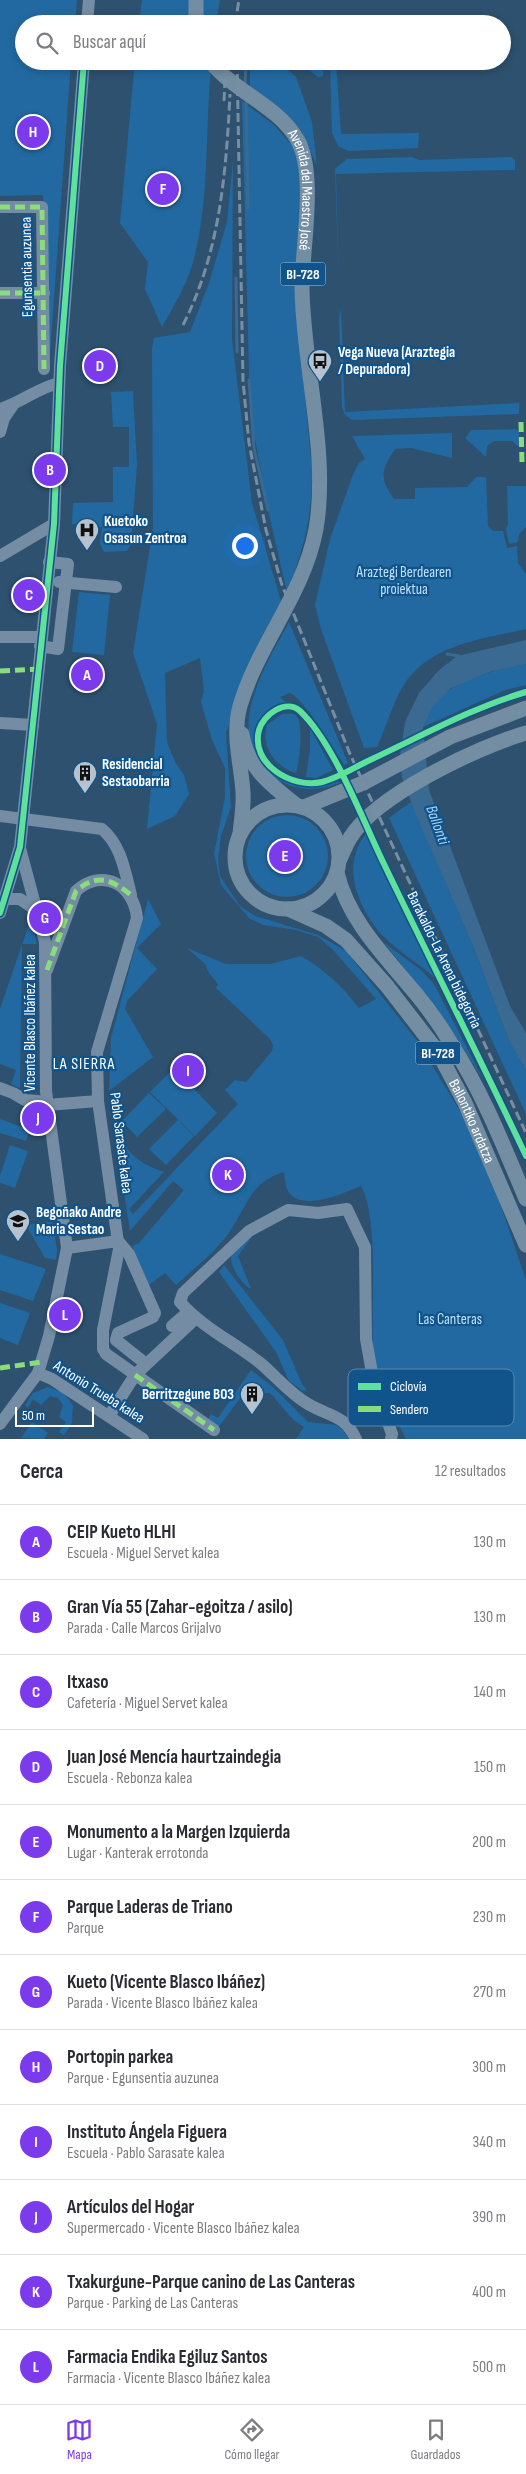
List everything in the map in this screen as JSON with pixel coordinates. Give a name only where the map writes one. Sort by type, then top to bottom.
[{"type":"main road","points":[[196,0],[196,15]]},
{"type":"main road","name":"Avenida del Maestro José","points":[[218,70],[226,79],[264,106],[291,131],[303,153],[306,167],[302,288],[320,465],[319,506],[314,537],[304,572],[251,674],[240,705]]},
{"type":"main road","name":"BI-728","points":[[240,705],[244,744],[253,766],[268,782],[300,806],[326,822],[334,833],[338,866]]},
{"type":"main road","name":"BI-728","points":[[240,705],[236,724],[237,752],[243,794],[240,834],[235,860],[243,885],[262,903],[288,910]]},
{"type":"main road","points":[[300,806],[324,799],[363,783],[450,737],[526,708]]},
{"type":"main road","points":[[288,910],[304,907],[318,899],[330,888],[350,838],[370,816],[393,799],[456,762],[503,740],[526,733]]},
{"type":"main road","name":"BI-728","points":[[240,834],[250,820],[263,810],[279,805],[300,806]]},
{"type":"main road","name":"Ballontiko ardatza","points":[[338,866],[342,894],[353,915],[418,997],[453,1046],[481,1097],[526,1199]]},
{"type":"main road","name":"Ballontiko ardatza","points":[[288,910],[326,926],[346,940],[387,986],[438,1052],[465,1102],[526,1245]]},
{"type":"street","points":[[88,15],[89,0]]},
{"type":"street","points":[[0,913],[20,847],[54,524],[59,383],[83,70]]},
{"type":"street","name":"Egunsentia auzunea","points":[[0,207],[42,207],[44,369]]},
{"type":"street","points":[[0,294],[44,293]]},
{"type":"street","points":[[0,409],[13,405],[46,386],[59,383]]},
{"type":"street","points":[[0,429],[4,418],[13,405]]},
{"type":"street","points":[[0,556],[54,524]]},
{"type":"street","points":[[0,637],[41,642],[58,649],[68,564],[50,562]]},
{"type":"street","points":[[48,580],[116,587]]},
{"type":"street","points":[[0,724],[33,725]]},
{"type":"street","name":"Pablo Sarasate kalea","points":[[0,816],[102,829],[114,841],[119,852],[130,895],[136,905],[136,918],[97,1052],[98,1101],[118,1241],[118,1257],[103,1330],[103,1349],[106,1354],[134,1376],[214,1430]]},
{"type":"street","name":"Vicente Blasco Ibáñez kalea","points":[[20,847],[45,942],[47,970],[47,1105],[67,1248],[49,1336],[38,1373]]},
{"type":"street","points":[[47,970],[76,891],[95,880],[107,880],[118,884],[130,895]]},
{"type":"street","points":[[5,899],[20,899],[36,910]]},
{"type":"street","points":[[0,1088],[13,1092],[25,1100],[38,1101],[47,1105],[98,1101]]},
{"type":"street","points":[[348,1424],[343,1420],[309,1405],[284,1387],[258,1362],[192,1315],[180,1302],[184,1293],[249,1231],[288,1210],[318,1213],[347,1209],[366,1250],[366,1339],[371,1369]]},
{"type":"street","points":[[67,1248],[118,1241],[129,1254],[155,1313],[153,1317],[116,1336],[116,1340],[146,1364]]},
{"type":"street","points":[[109,1416],[134,1376],[192,1315]]},
{"type":"street","points":[[172,1326],[192,1315]]},
{"type":"street","points":[[0,1424],[38,1373]]},
{"type":"street","name":"Antonio Trueba kalea","points":[[38,1373],[52,1379],[142,1439]]},
{"type":"street","points":[[350,1426],[356,1439]]},
{"type":"street","points":[[389,1426],[392,1434],[391,1439]]},
{"type":"green space","points":[[0,0],[77,0],[76,15],[15,15],[15,70],[70,70],[50,355],[47,354],[43,195],[0,196]]},
{"type":"green space","points":[[142,0],[220,0],[218,15],[140,15]]},
{"type":"green space","points":[[134,70],[211,70],[205,190],[198,241],[186,282],[162,327],[145,289],[148,262],[120,223]]},
{"type":"green space","points":[[250,70],[288,70],[296,77],[312,122],[317,166],[301,130],[287,115],[250,87]]},
{"type":"green space","points":[[309,70],[323,70],[323,76],[318,77]]},
{"type":"green space","points":[[330,70],[337,70],[341,134],[419,133],[418,148],[348,151],[338,146],[332,133]]},
{"type":"green space","points":[[242,101],[274,125],[297,151],[302,184],[298,324],[312,487],[306,532],[287,592],[268,510],[250,411]]},
{"type":"green space","points":[[412,157],[419,160],[511,157],[515,160],[515,170],[336,174],[339,288],[335,169],[347,159]]},
{"type":"green space","name":"Las Canteras","points":[[233,161],[232,339],[252,503],[281,601],[257,650],[226,733],[231,807],[221,836],[218,859],[220,876],[240,906],[255,916],[318,935],[346,951],[418,1042],[480,1144],[526,1280],[526,1439],[406,1439],[400,1426],[514,1426],[514,1369],[377,1369],[373,1346],[372,1240],[367,1201],[361,1186],[323,1199],[303,1200],[294,1197],[288,1191],[284,1172],[272,1177],[263,1182],[250,1196],[229,1233],[217,1247],[176,1285],[165,1273],[149,1285],[132,1246],[139,1243],[184,1190],[173,1181],[130,1231],[113,1122],[132,1154],[145,1164],[164,1172],[129,1209],[133,1214],[238,1104],[225,1090],[235,1080],[246,1082],[272,1051],[273,1045],[270,1039],[216,988],[218,984],[209,973],[205,964],[187,948],[226,964],[271,964],[301,956],[333,979],[359,1008],[376,999],[333,950],[318,937],[296,930],[264,925],[250,919],[221,885],[214,854],[225,797],[225,768],[212,740],[201,702],[204,691],[200,658],[165,673],[167,742],[175,762],[184,775],[189,794],[175,816],[147,829],[157,724],[133,653],[153,528],[152,349],[154,338],[190,332],[209,283],[227,222]]},
{"type":"green space","points":[[341,309],[345,412],[519,403],[519,414],[352,420],[345,415],[342,407],[339,319]]},
{"type":"green space","points":[[133,391],[137,465],[131,544],[127,551],[104,552],[100,544],[102,527],[72,524],[73,503],[113,502],[113,467],[129,467],[129,427],[113,427],[111,392]]},
{"type":"green space","points":[[516,429],[519,432],[519,447],[512,441],[494,441],[487,446],[486,457],[465,438],[471,430]]},
{"type":"green space","name":"Araztegi Berdearen proiektua","points":[[452,433],[452,458],[411,448],[395,449],[385,469],[384,479],[386,485],[394,499],[415,499],[415,488],[467,487],[476,477],[486,477],[488,526],[493,531],[503,531],[507,548],[517,546],[518,563],[526,574],[526,629],[475,640],[442,652],[427,661],[414,672],[403,686],[377,747],[364,748],[321,629],[315,605],[330,539],[354,472],[359,463],[365,459],[352,436]]},
{"type":"green space","points":[[507,486],[526,486],[526,527],[519,534],[518,542],[509,544],[506,529],[508,524]]},
{"type":"green space","points":[[79,592],[110,595],[104,655],[72,652]]},
{"type":"green space","points":[[289,622],[348,763],[344,765],[311,714],[290,693],[280,697],[288,704],[279,705],[271,709],[259,722],[256,732],[256,743],[264,762],[281,778],[291,783],[315,786],[337,779],[339,783],[323,788],[300,788],[277,779],[260,763],[251,744],[249,724],[252,702],[259,681]]},
{"type":"green space","points":[[526,664],[526,685],[505,690],[423,727],[429,712],[438,699],[450,689],[479,676]]},
{"type":"green space","points":[[282,714],[294,714],[299,721],[300,745],[296,773],[281,766],[276,761],[271,755],[266,741],[267,725]]},
{"type":"green space","points":[[310,728],[333,770],[316,778],[306,777],[310,749]]},
{"type":"green space","points":[[411,802],[473,946],[510,1043],[526,1070],[526,1114],[389,818]]},
{"type":"green space","points":[[287,815],[303,818],[316,827],[325,840],[328,856],[325,872],[316,885],[303,894],[287,897],[271,894],[258,885],[249,872],[246,856],[249,840],[258,827],[271,818]]},
{"type":"green space","points":[[366,834],[436,979],[388,941],[373,924],[366,912],[355,886],[353,872],[358,846]]},
{"type":"green space","points":[[148,899],[161,924],[137,948],[157,969],[127,1001],[125,1009],[153,1057],[109,1091],[111,1038]]},
{"type":"green space","points":[[31,918],[37,944],[22,944]]},
{"type":"green space","points":[[383,942],[421,970],[434,984],[486,1085],[438,1011]]},
{"type":"green space","points":[[22,944],[20,1088],[11,1084],[16,1070],[0,1064],[0,1009]]},
{"type":"green space","points":[[174,1068],[217,1113],[195,1136],[150,1092]]},
{"type":"green space","points":[[149,1093],[166,1109],[137,1137],[122,1121]]},
{"type":"green space","points":[[0,1119],[30,1130],[26,1141],[0,1133]]},
{"type":"green space","points":[[178,1120],[194,1136],[166,1165],[149,1149]]},
{"type":"green space","points":[[10,1145],[28,1151],[15,1188],[0,1183],[0,1176]]},
{"type":"green space","points":[[53,1221],[57,1251],[56,1260],[45,1258],[26,1225]]},
{"type":"green space","points":[[253,1235],[238,1256],[251,1289],[236,1274],[231,1254]]},
{"type":"green space","points":[[0,1254],[46,1269],[33,1301],[0,1290]]},
{"type":"green space","points":[[224,1265],[283,1340],[302,1384],[307,1390],[303,1391],[289,1381],[276,1352],[219,1272]]},
{"type":"green space","points":[[0,1303],[30,1313],[18,1345],[0,1338]]},
{"type":"green space","points":[[251,1370],[274,1388],[308,1422],[336,1425],[342,1429],[349,1439],[296,1439],[304,1427],[290,1416],[270,1393],[244,1393],[218,1428],[207,1421],[211,1414],[218,1418]]},
{"type":"green space","points":[[48,1387],[63,1392],[73,1405],[72,1423],[64,1435],[59,1432],[66,1422],[59,1417],[63,1405],[58,1398],[50,1396],[41,1405],[33,1399],[28,1408],[25,1405],[33,1393]]},
{"type":"green space","points":[[32,1422],[48,1433],[44,1439],[21,1438]]},
{"type":"water","name":"Ballonti","points":[[526,640],[526,664],[489,672],[451,688],[433,706],[423,727],[429,790],[510,1006],[526,1033],[526,1070],[510,1043],[473,946],[414,810],[402,778],[400,756],[405,722],[419,693],[438,671],[457,656]]},
{"type":"waterway","points":[[245,86],[246,70]]},
{"type":"waterway","points":[[246,99],[248,208]]},
{"type":"waterway","points":[[236,278],[237,352]]},
{"type":"waterway","points":[[249,380],[254,448],[268,510]]},
{"type":"waterway","points":[[447,654],[459,656]]},
{"type":"railway","points":[[236,15],[239,0]]},
{"type":"railway","points":[[224,101],[226,70]]},
{"type":"railway","points":[[237,70],[243,381],[249,443],[266,530],[282,585],[350,754],[526,1133]]},
{"type":"railway","points":[[183,325],[205,269],[219,212],[226,154],[230,94]]},
{"type":"marked path","points":[[0,207],[42,207],[44,369]]},
{"type":"marked path","points":[[0,293],[44,293]]},
{"type":"marked path","points":[[521,422],[522,463]]},
{"type":"marked path","points":[[0,671],[38,669]]},
{"type":"marked path","points":[[47,970],[76,891],[91,882],[104,880],[117,885],[131,895]]},
{"type":"marked path","points":[[0,1368],[42,1362]]},
{"type":"marked path","points":[[135,1375],[214,1430]]},
{"type":"cycle path","points":[[0,913],[20,847],[54,524],[60,366],[83,70]]},
{"type":"cycle path","name":"Barakaldo-La Arena bidegorria","points":[[526,692],[466,714],[370,760],[364,763],[346,772],[340,775],[322,782],[298,782],[287,778],[267,763],[261,753],[258,742],[259,730],[265,719],[276,710],[288,706],[300,711],[325,742],[336,762],[347,783],[384,864],[526,1156]]},
{"type":"place","name":"Portopin parkea","points":[[33,132]]},
{"type":"place","name":"Parque Laderas de Triano","points":[[163,189]]},
{"type":"place","name":"Juan José Mencía haurtzaindegia","points":[[100,366]]},
{"type":"place","name":"Vega Nueva (Araztegia / Depuradora)","points":[[320,382]]},
{"type":"place","name":"Gran Vía 55 (Zahar-egoitza / asilo)","points":[[50,470]]},
{"type":"place","name":"Kuetoko Osasun Zentroa","points":[[87,551]]},
{"type":"place","name":"Itxaso","points":[[29,595]]},
{"type":"place","name":"CEIP Kueto HLHI","points":[[87,675]]},
{"type":"place","name":"Residencial Sestaobarria","points":[[85,794]]},
{"type":"place","name":"Monumento a la Margen Izquierda","points":[[285,856]]},
{"type":"place","name":"Kueto (Vicente Blasco Ibáñez)","points":[[45,918]]},
{"type":"place","name":"Instituto Ángela Figuera","points":[[188,1071]]},
{"type":"place","name":"Artículos del Hogar","points":[[38,1118]]},
{"type":"place","name":"Txakurgune-Parque canino de Las Canteras","points":[[228,1175]]},
{"type":"place","name":"Begoñako Andre Maria Sestao","points":[[18,1242]]},
{"type":"place","name":"Farmacia Endika Egiluz Santos","points":[[65,1315]]},
{"type":"place","name":"Berritzegune B03","points":[[252,1415]]},
{"type":"district","name":"LA SIERRA","points":[[84,1064]]}]
